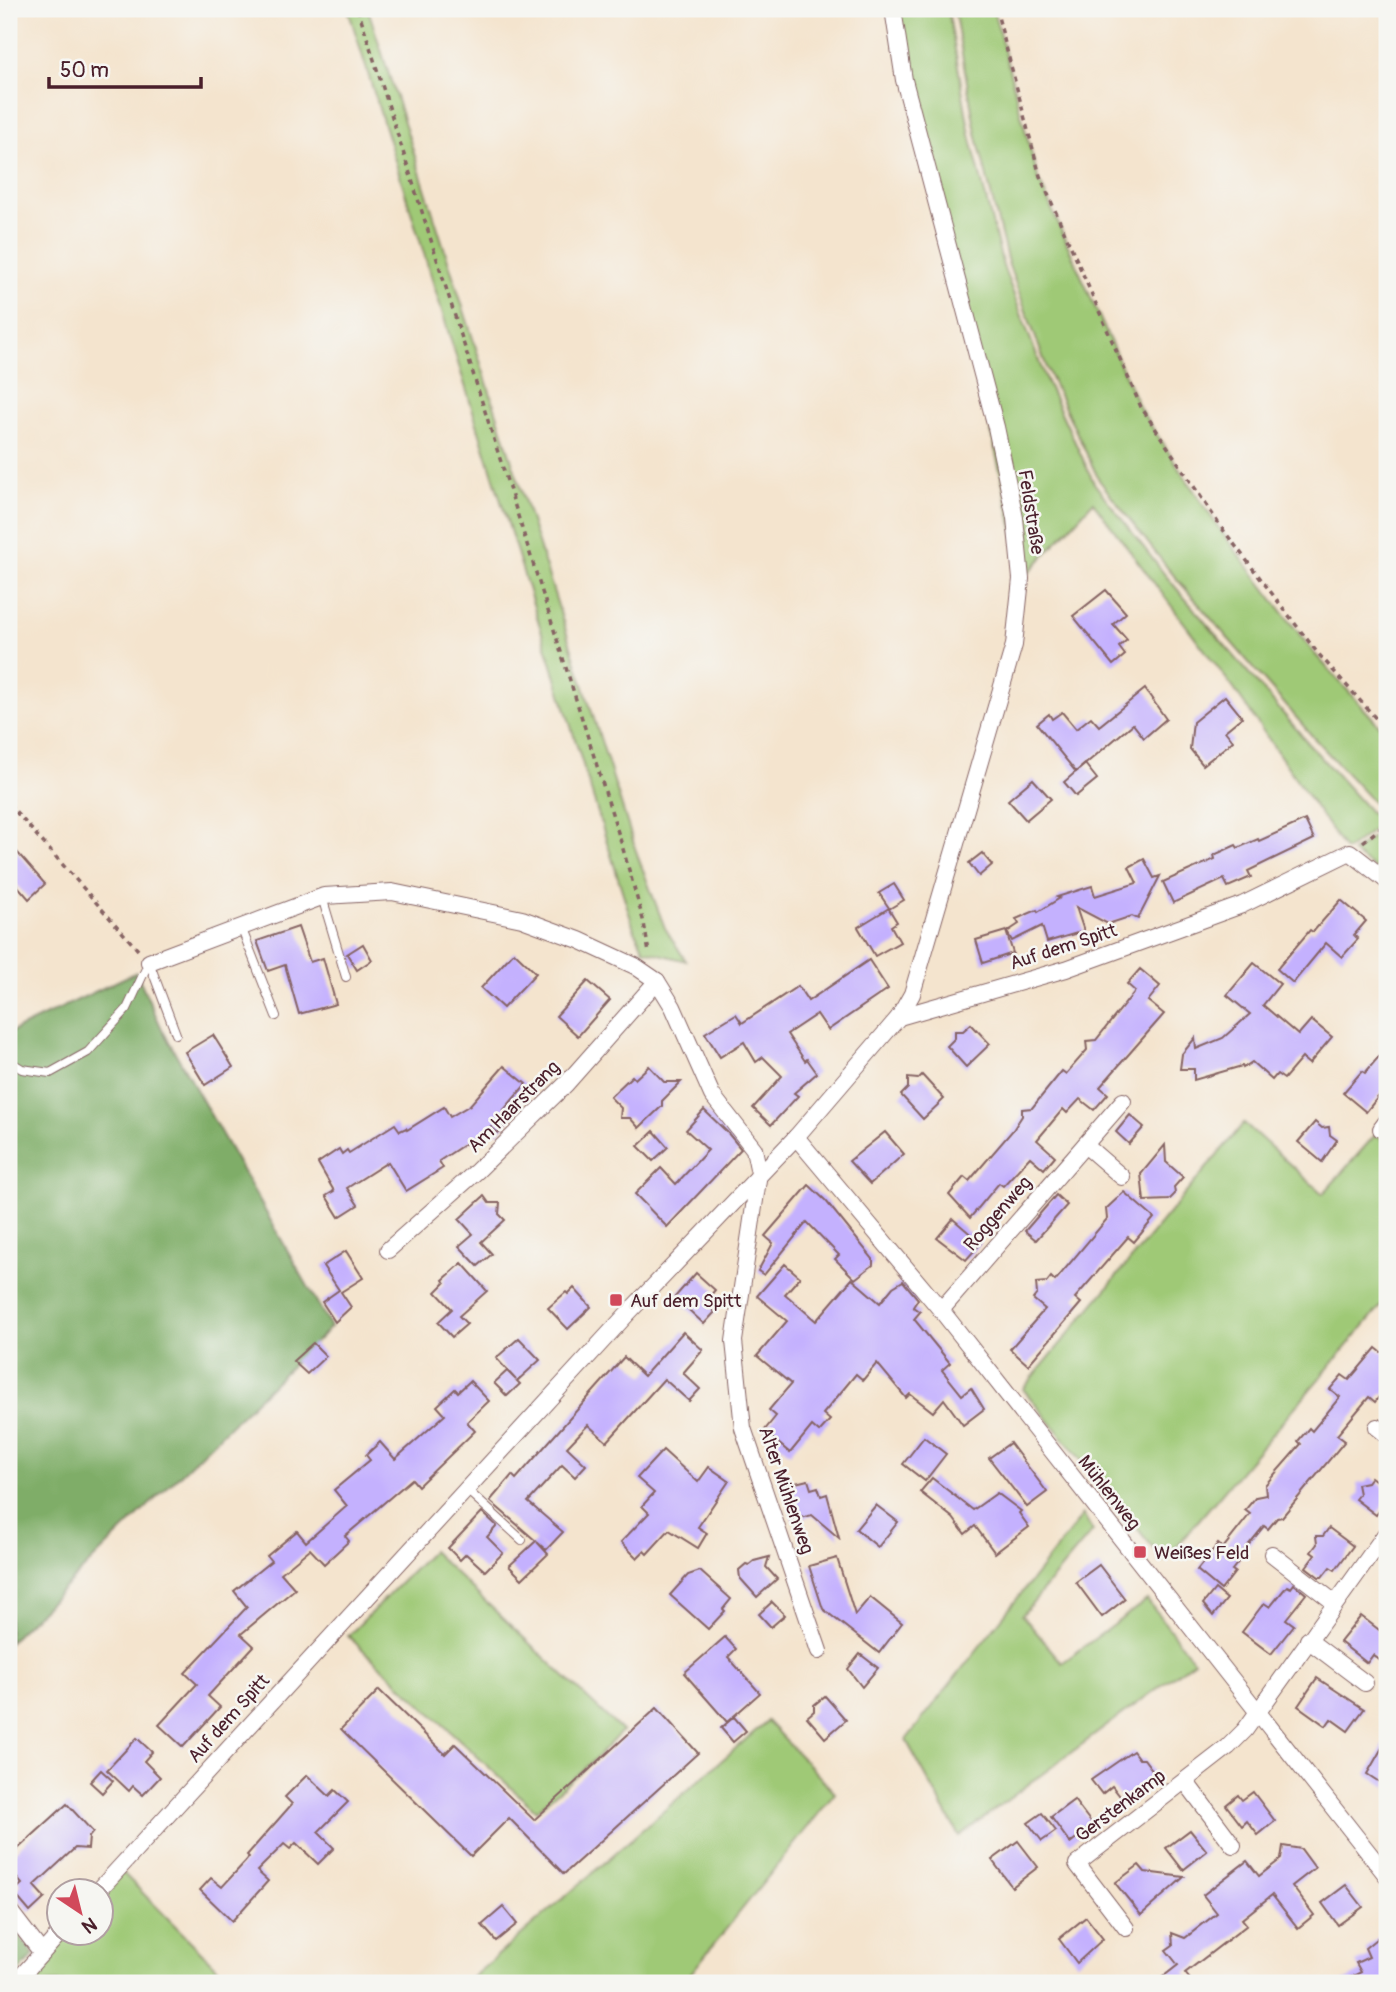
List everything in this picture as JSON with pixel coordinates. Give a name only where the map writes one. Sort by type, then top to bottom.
[{"type":"street","name":"Feldstraße","points":[[893,9],[904,80],[996,427],[1015,518],[1021,579],[1014,645],[912,995],[899,1017]]},
{"type":"street","name":"Auf dem Spitt","points":[[113,1876],[466,1489],[759,1173],[796,1137],[899,1017],[1066,969],[1242,905],[1350,852],[1387,881]]},
{"type":"street","points":[[149,962],[322,897],[392,892],[522,919],[579,940],[655,979],[673,1007],[712,1095],[754,1149],[759,1173]]},
{"type":"street","name":"Am Haarstrang","points":[[388,1250],[477,1171],[566,1084],[655,979]]},
{"type":"street","name":"Roggenweg","points":[[941,1310],[1123,1101]]},
{"type":"street","name":"Mühlenweg","points":[[796,1137],[941,1310],[1387,1876]]},
{"type":"street","points":[[1084,1145],[1122,1177]]},
{"type":"street","name":"Alter Mühlenweg","points":[[759,1173],[734,1341],[743,1428],[819,1651]]},
{"type":"street","points":[[1257,1711],[1387,1532]]},
{"type":"street","points":[[1272,1554],[1335,1603]]},
{"type":"street","points":[[1308,1640],[1365,1683]]},
{"type":"street","name":"Gerstenkamp","points":[[1126,1928],[1077,1864],[1228,1747],[1245,1730],[1257,1711]]},
{"type":"street","name":"Gerstenkamp","points":[[1185,1781],[1233,1844]]},
{"type":"street","points":[[9,1910],[42,1953]]},
{"type":"street","points":[[15,1983],[49,1946]]},
{"type":"lane","points":[[322,897],[346,977]]},
{"type":"lane","points":[[241,927],[276,1016]]},
{"type":"lane","points":[[149,962],[176,1034]]},
{"type":"lane","points":[[9,1060],[22,1069],[50,1073],[88,1052],[127,1009],[149,962]]},
{"type":"lane","points":[[466,1489],[522,1541]]},
{"type":"path","points":[[359,9],[621,842],[644,923],[655,979]]},
{"type":"path","points":[[996,9],[1040,176],[1141,407],[1221,527],[1316,651],[1387,731]]},
{"type":"path","points":[[9,804],[149,962]]},
{"type":"path","points":[[1373,836],[1387,823]]},
{"type":"green space","points":[[348,9],[368,9],[638,857],[665,928],[686,961],[644,950],[634,929]]},
{"type":"green space","points":[[896,9],[948,9],[970,135],[1003,266],[1046,380],[1094,483],[1166,576],[1381,824],[1347,850],[1234,689],[1093,502],[1024,578]]},
{"type":"green space","points":[[954,9],[993,9],[1038,178],[1140,409],[1220,530],[1314,653],[1387,734],[1387,817],[1313,737],[1170,571],[1099,480],[1050,376],[1008,263],[976,133]]},
{"type":"green space","points":[[1387,827],[1387,878],[1352,852]]},
{"type":"green space","points":[[136,972],[163,1031],[331,1327],[9,1642],[9,1033]]},
{"type":"green space","points":[[1244,1123],[1323,1194],[1376,1134],[1387,1143],[1387,1299],[1164,1561],[1023,1389]]},
{"type":"green space","points":[[1083,1515],[1093,1531],[1022,1615],[1062,1663],[1147,1600],[1194,1661],[959,1836],[906,1740]]},
{"type":"green space","points":[[432,1551],[622,1731],[536,1811],[348,1636]]},
{"type":"green space","points":[[767,1721],[835,1793],[683,1983],[466,1983]]},
{"type":"green space","points":[[122,1872],[232,1983],[21,1983],[55,1946],[116,1946],[116,1879]]},
{"type":"green space","points":[[9,1922],[34,1955],[9,1982]]},
{"type":"building","points":[[1106,590],[1126,613],[1113,624],[1127,640],[1119,647],[1125,655],[1113,665],[1073,616]]},
{"type":"building","points":[[1145,689],[1166,719],[1144,738],[1133,724],[1076,772],[1037,724],[1049,714],[1052,719],[1062,712],[1076,729],[1091,717],[1099,726]]},
{"type":"building","points":[[1225,696],[1242,717],[1225,731],[1233,741],[1203,765],[1190,749],[1193,722]]},
{"type":"building","points":[[1085,764],[1097,779],[1076,796],[1064,782]]},
{"type":"building","points":[[1033,779],[1051,799],[1026,820],[1008,800]]},
{"type":"building","points":[[1305,820],[1314,839],[1248,871],[1251,877],[1228,887],[1224,879],[1173,903],[1163,882],[1215,859],[1214,855],[1236,845],[1238,848],[1258,839],[1259,841]]},
{"type":"building","points":[[9,843],[45,884],[29,899],[9,876]]},
{"type":"building","points":[[982,853],[992,865],[979,876],[969,863]]},
{"type":"building","points":[[1144,859],[1154,878],[1160,876],[1138,919],[1132,916],[1108,924],[1076,907],[1084,931],[1047,942],[1042,926],[1012,941],[1007,932],[1019,924],[1016,919],[1037,910],[1038,912],[1060,898],[1057,897],[1092,886],[1095,896],[1137,883],[1129,867]]},
{"type":"building","points":[[894,884],[904,900],[889,909],[897,922],[891,926],[900,942],[875,956],[858,927],[889,908],[879,893]]},
{"type":"building","points":[[1341,900],[1366,921],[1354,935],[1358,939],[1342,957],[1326,943],[1293,983],[1277,969],[1310,930],[1313,932]]},
{"type":"building","points":[[298,927],[310,962],[323,958],[336,1004],[299,1014],[285,965],[268,971],[257,941]]},
{"type":"building","points":[[1006,931],[1013,953],[983,963],[976,940]]},
{"type":"building","points":[[363,944],[372,960],[357,970],[347,954]]},
{"type":"building","points":[[514,952],[536,973],[503,1008],[481,988]]},
{"type":"building","points":[[869,960],[888,989],[828,1030],[817,1014],[787,1034],[805,1061],[807,1059],[817,1073],[794,1093],[798,1096],[771,1125],[753,1108],[782,1076],[763,1057],[756,1062],[744,1042],[720,1057],[705,1033],[736,1014],[742,1023],[798,986],[808,1001]]},
{"type":"building","points":[[1254,963],[1280,984],[1263,1005],[1298,1035],[1311,1020],[1332,1037],[1309,1064],[1302,1058],[1284,1079],[1277,1074],[1272,1080],[1252,1062],[1243,1068],[1242,1066],[1194,1080],[1194,1069],[1180,1069],[1182,1054],[1195,1038],[1196,1049],[1223,1038],[1250,1014],[1227,995]]},
{"type":"building","points":[[1140,969],[1160,986],[1148,1001],[1164,1014],[1100,1087],[1108,1094],[1094,1110],[1080,1099],[1067,1113],[1063,1109],[1037,1140],[1055,1156],[1044,1169],[1030,1157],[1003,1186],[999,1183],[970,1218],[949,1195],[964,1177],[969,1181],[1013,1130],[1022,1116],[1022,1109],[1032,1108],[1062,1071],[1066,1074],[1087,1050],[1086,1041],[1096,1040],[1135,991],[1127,984]]},
{"type":"building","points":[[588,981],[610,1000],[578,1036],[556,1016]]},
{"type":"building","points":[[971,1024],[990,1044],[966,1067],[947,1046],[955,1038],[955,1031],[963,1031]]},
{"type":"building","points":[[213,1035],[233,1067],[205,1085],[185,1052]]},
{"type":"building","points":[[1387,1047],[1387,1086],[1366,1112],[1343,1093]]},
{"type":"building","points":[[504,1066],[526,1084],[503,1111],[511,1118],[498,1133],[491,1127],[439,1161],[443,1168],[406,1191],[388,1162],[347,1188],[358,1205],[339,1217],[326,1196],[334,1191],[318,1163],[339,1149],[342,1154],[347,1150],[349,1153],[395,1124],[400,1131],[406,1128],[407,1130],[444,1107],[450,1117],[470,1105]]},
{"type":"building","points":[[649,1066],[664,1082],[681,1082],[662,1101],[662,1106],[639,1128],[630,1118],[620,1118],[621,1108],[610,1097],[632,1076],[635,1079]]},
{"type":"building","points":[[922,1075],[944,1099],[923,1119],[901,1095],[908,1088],[908,1078],[918,1079]]},
{"type":"building","points":[[704,1110],[741,1149],[667,1227],[635,1194],[661,1168],[676,1184],[708,1150],[686,1130]]},
{"type":"building","points":[[1130,1115],[1144,1127],[1129,1144],[1116,1132]]},
{"type":"building","points":[[1315,1122],[1322,1128],[1329,1127],[1330,1135],[1337,1140],[1322,1162],[1298,1142]]},
{"type":"building","points":[[654,1131],[668,1147],[653,1161],[638,1146]]},
{"type":"building","points":[[885,1132],[904,1154],[870,1184],[849,1161]]},
{"type":"building","points":[[1165,1145],[1166,1162],[1183,1177],[1174,1187],[1175,1194],[1169,1200],[1144,1201],[1141,1174]]},
{"type":"building","points":[[809,1185],[826,1201],[873,1259],[873,1265],[855,1279],[835,1259],[839,1255],[807,1222],[764,1275],[758,1271],[773,1243],[765,1236]]},
{"type":"building","points":[[1124,1192],[1154,1218],[1134,1242],[1128,1237],[1075,1298],[1081,1303],[1028,1365],[1010,1349],[1045,1309],[1033,1299],[1037,1294],[1036,1283],[1047,1282],[1051,1277],[1055,1281],[1107,1219],[1106,1209]]},
{"type":"building","points":[[1056,1195],[1067,1205],[1036,1240],[1025,1231]]},
{"type":"building","points":[[484,1196],[489,1203],[500,1203],[499,1214],[505,1220],[481,1242],[492,1254],[478,1266],[459,1246],[473,1234],[459,1219]]},
{"type":"building","points":[[953,1219],[981,1243],[966,1260],[937,1238]]},
{"type":"building","points":[[346,1251],[363,1278],[341,1292],[351,1307],[335,1322],[322,1302],[339,1290],[323,1266]]},
{"type":"building","points":[[462,1263],[487,1291],[459,1316],[467,1324],[452,1337],[438,1322],[452,1309],[436,1292],[445,1283],[443,1280]]},
{"type":"building","points":[[785,1264],[800,1277],[785,1294],[816,1321],[852,1279],[880,1303],[893,1287],[903,1281],[918,1299],[913,1307],[920,1312],[914,1319],[950,1363],[942,1370],[962,1395],[971,1388],[984,1409],[963,1425],[944,1399],[933,1412],[910,1394],[906,1398],[877,1363],[863,1380],[856,1374],[823,1414],[830,1420],[819,1432],[812,1426],[790,1453],[764,1431],[776,1416],[769,1410],[791,1384],[757,1356],[787,1321],[757,1296]]},
{"type":"building","points":[[696,1273],[715,1290],[705,1302],[715,1312],[704,1324],[675,1297]]},
{"type":"building","points":[[574,1288],[591,1307],[568,1329],[548,1308]]},
{"type":"building","points":[[683,1332],[703,1350],[683,1373],[700,1389],[689,1401],[664,1379],[607,1442],[588,1425],[567,1447],[586,1465],[575,1477],[562,1465],[528,1502],[563,1532],[546,1550],[537,1542],[548,1554],[522,1579],[509,1566],[536,1541],[490,1501],[512,1475],[516,1479],[624,1357],[644,1376]]},
{"type":"building","points":[[519,1338],[540,1360],[517,1381],[520,1384],[507,1396],[494,1383],[507,1371],[516,1380],[496,1358]]},
{"type":"building","points":[[313,1343],[326,1356],[307,1374],[293,1361]]},
{"type":"building","points":[[1376,1348],[1381,1352],[1387,1351],[1387,1393],[1382,1393],[1375,1402],[1369,1397],[1337,1435],[1345,1441],[1282,1517],[1277,1518],[1268,1529],[1264,1526],[1237,1559],[1239,1561],[1232,1570],[1235,1572],[1221,1590],[1197,1570],[1218,1544],[1223,1548],[1250,1514],[1245,1510],[1256,1497],[1266,1495],[1265,1485],[1301,1444],[1298,1441],[1309,1428],[1312,1431],[1340,1397],[1330,1389],[1342,1375],[1349,1380]]},
{"type":"building","points":[[470,1381],[489,1401],[467,1422],[475,1431],[418,1486],[412,1479],[345,1536],[349,1541],[324,1564],[310,1549],[281,1573],[295,1589],[241,1634],[254,1646],[208,1696],[220,1707],[183,1747],[159,1725],[197,1684],[185,1673],[247,1607],[234,1591],[271,1561],[267,1556],[297,1531],[306,1542],[347,1506],[334,1490],[370,1460],[366,1455],[380,1442],[395,1459],[445,1415],[437,1406],[455,1389],[458,1392]]},
{"type":"building","points":[[924,1437],[946,1454],[925,1481],[903,1464]]},
{"type":"building","points":[[1010,1443],[1047,1492],[1027,1507],[989,1458]]},
{"type":"building","points":[[663,1450],[698,1482],[709,1467],[729,1481],[698,1527],[707,1533],[698,1548],[669,1530],[647,1554],[644,1551],[637,1558],[621,1542],[649,1513],[642,1506],[654,1493],[637,1478]]},
{"type":"building","points":[[1371,1477],[1387,1489],[1387,1501],[1376,1515],[1355,1499],[1359,1494],[1357,1484],[1367,1482]]},
{"type":"building","points":[[932,1478],[973,1510],[997,1493],[1021,1511],[1019,1513],[1029,1527],[995,1553],[975,1526],[965,1534],[953,1518],[920,1492]]},
{"type":"building","points":[[808,1480],[811,1489],[818,1487],[821,1496],[827,1494],[839,1538],[812,1515],[793,1520],[786,1496],[793,1494],[791,1484]]},
{"type":"building","points":[[876,1505],[898,1522],[878,1547],[856,1529]]},
{"type":"building","points":[[482,1512],[497,1526],[487,1537],[503,1553],[485,1571],[466,1554],[460,1560],[448,1548]]},
{"type":"building","points":[[1329,1528],[1353,1546],[1335,1570],[1330,1567],[1319,1577],[1306,1567],[1315,1555],[1311,1552],[1317,1544],[1316,1536],[1323,1536]]},
{"type":"building","points":[[769,1557],[766,1567],[777,1579],[757,1597],[740,1578],[739,1570],[746,1564]]},
{"type":"building","points":[[837,1558],[855,1615],[870,1597],[902,1623],[879,1653],[823,1609],[809,1566]]},
{"type":"building","points":[[1099,1565],[1125,1599],[1102,1617],[1076,1582]]},
{"type":"building","points":[[700,1571],[731,1599],[723,1609],[725,1611],[708,1629],[670,1595],[688,1575]]},
{"type":"building","points":[[1294,1584],[1306,1594],[1286,1619],[1294,1625],[1271,1654],[1242,1632],[1264,1603],[1270,1607],[1287,1586],[1291,1588]]},
{"type":"building","points":[[1215,1589],[1227,1599],[1213,1616],[1203,1604]]},
{"type":"building","points":[[772,1602],[785,1615],[771,1627],[759,1614]]},
{"type":"building","points":[[1361,1616],[1387,1636],[1387,1666],[1373,1655],[1367,1663],[1340,1642]]},
{"type":"building","points":[[725,1637],[736,1649],[728,1657],[760,1693],[727,1722],[684,1673]]},
{"type":"building","points":[[860,1654],[878,1668],[862,1687],[848,1669]]},
{"type":"building","points":[[1317,1678],[1364,1709],[1348,1731],[1331,1719],[1326,1726],[1298,1706]]},
{"type":"building","points":[[379,1690],[445,1754],[455,1744],[534,1820],[657,1708],[698,1753],[564,1874],[509,1818],[471,1856],[341,1729]]},
{"type":"building","points":[[825,1696],[846,1720],[825,1738],[807,1717],[814,1711],[814,1705]]},
{"type":"building","points":[[734,1717],[746,1731],[733,1742],[721,1728]]},
{"type":"building","points":[[137,1738],[152,1752],[144,1761],[160,1777],[143,1795],[133,1786],[129,1791],[107,1770]]},
{"type":"building","points":[[1387,1739],[1387,1787],[1367,1774]]},
{"type":"building","points":[[1133,1751],[1139,1759],[1144,1759],[1156,1775],[1123,1800],[1112,1786],[1102,1794],[1091,1780]]},
{"type":"building","points":[[101,1770],[113,1781],[102,1793],[90,1782]]},
{"type":"building","points":[[307,1775],[329,1796],[335,1790],[348,1802],[318,1832],[334,1848],[318,1864],[296,1843],[290,1849],[284,1844],[257,1871],[268,1881],[232,1921],[200,1890],[211,1878],[222,1887],[292,1804],[285,1797]]},
{"type":"building","points":[[1253,1792],[1275,1821],[1258,1835],[1247,1821],[1242,1826],[1226,1805],[1238,1795],[1242,1800]]},
{"type":"building","points":[[1074,1800],[1093,1825],[1070,1843],[1051,1817]]},
{"type":"building","points":[[67,1804],[93,1832],[89,1837],[88,1849],[75,1848],[34,1886],[45,1898],[30,1912],[13,1892],[22,1884],[9,1869],[9,1857]]},
{"type":"building","points":[[1042,1813],[1056,1831],[1042,1841],[1028,1823]]},
{"type":"building","points":[[1190,1830],[1207,1851],[1183,1870],[1166,1848]]},
{"type":"building","points":[[1018,1841],[1038,1867],[1012,1887],[992,1860]]},
{"type":"building","points":[[1283,1846],[1301,1849],[1315,1868],[1292,1886],[1314,1915],[1298,1928],[1272,1895],[1242,1919],[1247,1925],[1185,1973],[1193,1983],[1155,1983],[1178,1965],[1166,1950],[1173,1945],[1172,1933],[1185,1938],[1217,1913],[1203,1895],[1247,1861],[1259,1876],[1281,1859]]},
{"type":"building","points":[[1139,1865],[1145,1872],[1184,1877],[1141,1915],[1115,1883]]},
{"type":"building","points":[[1346,1885],[1363,1907],[1338,1925],[1322,1903]]},
{"type":"building","points":[[503,1907],[517,1924],[496,1941],[482,1925]]},
{"type":"building","points":[[1086,1917],[1103,1939],[1077,1963],[1059,1939]]},
{"type":"building","points":[[1387,1930],[1387,1983],[1340,1983],[1361,1972],[1356,1963],[1369,1957],[1365,1948]]},
{"type":"place","name":"Auf dem Spitt","points":[[616,1300]]},
{"type":"place","name":"Weißes Feld","points":[[1140,1552]]}]
